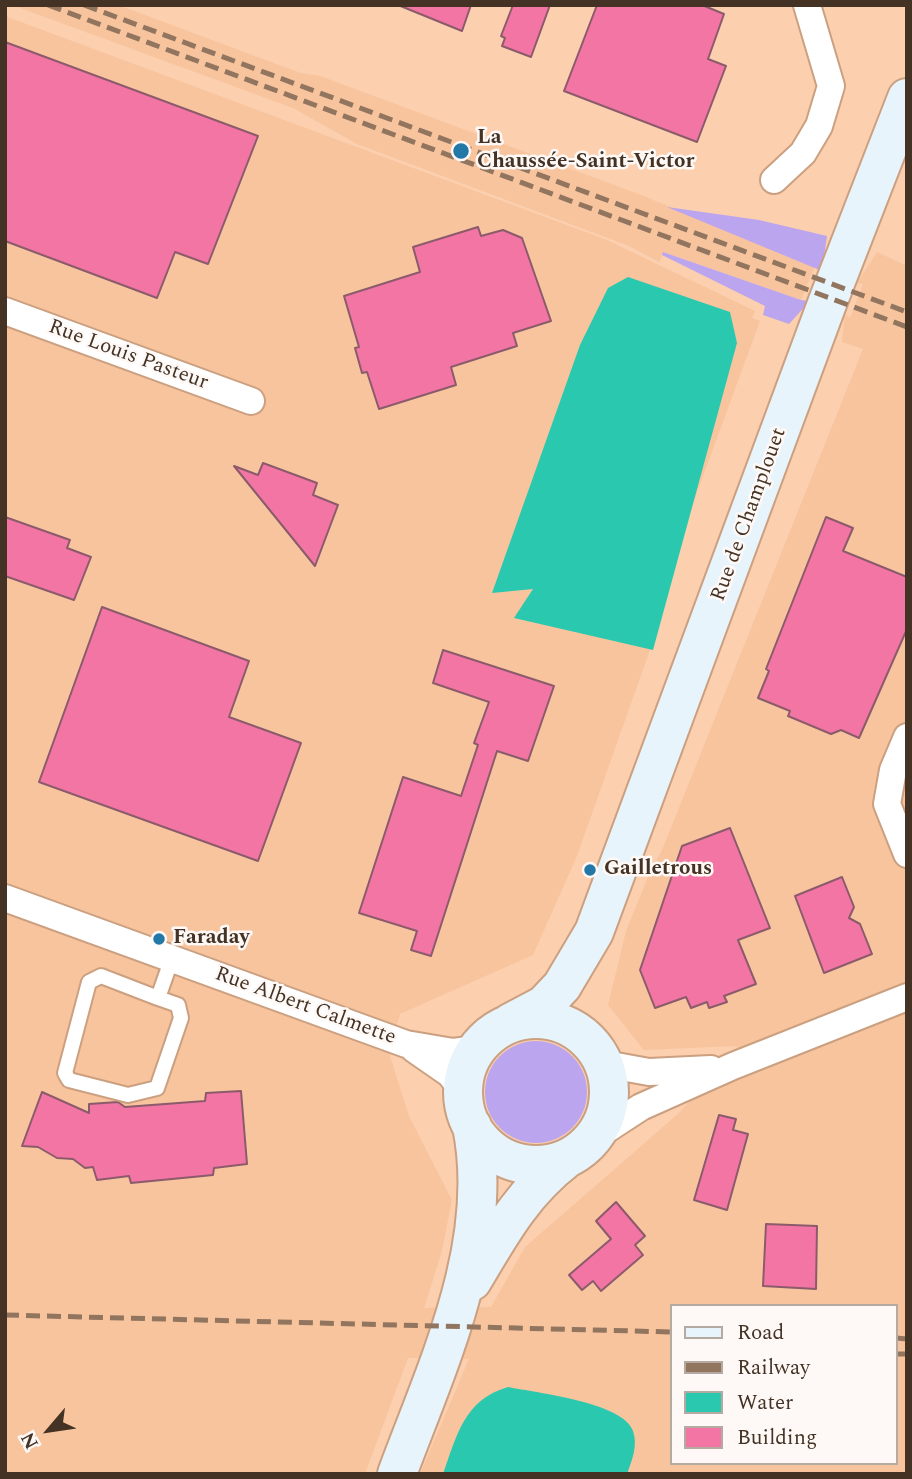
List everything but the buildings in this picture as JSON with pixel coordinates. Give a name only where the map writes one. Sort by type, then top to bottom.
[{"type":"street","points":[[774,180],[803,153],[819,126],[831,86],[807,5]]},
{"type":"street","name":"Rue de Champlouet","points":[[603,1061],[587,1024],[583,993],[594,932],[832,289],[907,99]]},
{"type":"street","name":"Rue Louis Pasteur","points":[[5,312],[251,401]]},
{"type":"street","points":[[907,737],[893,770],[887,804],[907,854]]},
{"type":"street","name":"Rue Albert Calmette","points":[[5,898],[407,1044],[453,1052],[477,1049]]},
{"type":"street","name":"Rue de Champlouet","points":[[510,1023],[544,1005],[562,986],[594,932]]},
{"type":"street","points":[[459,1304],[527,1194],[581,1148],[641,1107],[733,1066],[907,997]]},
{"type":"street","points":[[397,1474],[459,1304],[472,1240],[478,1155],[468,1109],[466,1066],[477,1049],[492,1034],[510,1023],[531,1019],[551,1020],[569,1026],[586,1037],[603,1061],[610,1100],[605,1119],[581,1148],[548,1164],[524,1164],[501,1156],[482,1141],[468,1109]]},
{"type":"street","name":"Rue Albert Calmette","points":[[407,1044],[450,1074],[468,1109]]},
{"type":"street","points":[[603,1061],[662,1073],[688,1073],[733,1066]]},
{"type":"lane","points":[[158,998],[172,958]]},
{"type":"lane","points":[[101,976],[158,998],[178,1005],[181,1018],[157,1088],[128,1095],[69,1080],[65,1073],[89,982],[101,976]]},
{"type":"shaded area","points":[[12,5],[118,5],[301,73],[320,76],[641,195],[815,266],[801,300],[664,252],[659,262],[629,246],[357,144],[293,108]]},
{"type":"shaded area","points":[[5,16],[607,240],[755,311],[752,318],[760,321],[690,512],[651,647],[577,856],[533,955],[400,1014],[389,1053],[409,1116],[452,1200],[442,1251],[424,1308],[491,1307],[525,1247],[679,1113],[738,1046],[644,1050],[608,1005],[626,931],[662,850],[863,349],[842,342],[845,314],[850,318],[863,284],[857,283],[877,252],[907,266],[907,1474],[420,1474],[469,1359],[408,1358],[365,1474],[5,1474]]},
{"type":"shaded area","points":[[667,207],[759,220],[827,236],[822,271]]},
{"type":"shaded area","points":[[663,252],[810,301],[789,324],[763,315],[765,306],[662,255]]},
{"type":"shaded area","points":[[536,1041],[555,1045],[572,1056],[583,1073],[587,1092],[583,1111],[572,1128],[555,1139],[536,1143],[517,1139],[500,1128],[489,1111],[485,1092],[489,1073],[500,1056],[517,1045]]},
{"type":"water","points":[[628,277],[730,312],[737,343],[653,650],[514,618],[533,589],[492,593],[580,345],[608,288]]},
{"type":"water","points":[[508,1387],[578,1400],[613,1413],[626,1421],[633,1431],[635,1442],[627,1474],[443,1474],[458,1433],[472,1410],[493,1393]]},
{"type":"railway","points":[[48,5],[907,327]]},
{"type":"railway","points":[[84,5],[907,312]]},
{"type":"railway","points":[[5,1315],[670,1332]]},
{"type":"railway","points":[[898,1338],[907,1339]]},
{"type":"railway","points":[[898,1354],[907,1354]]},
{"type":"place","name":"La Chaussée-Saint-Victor","points":[[461,151]]},
{"type":"place","name":"Gailletrous","points":[[590,870]]},
{"type":"place","name":"Faraday","points":[[159,939]]}]
